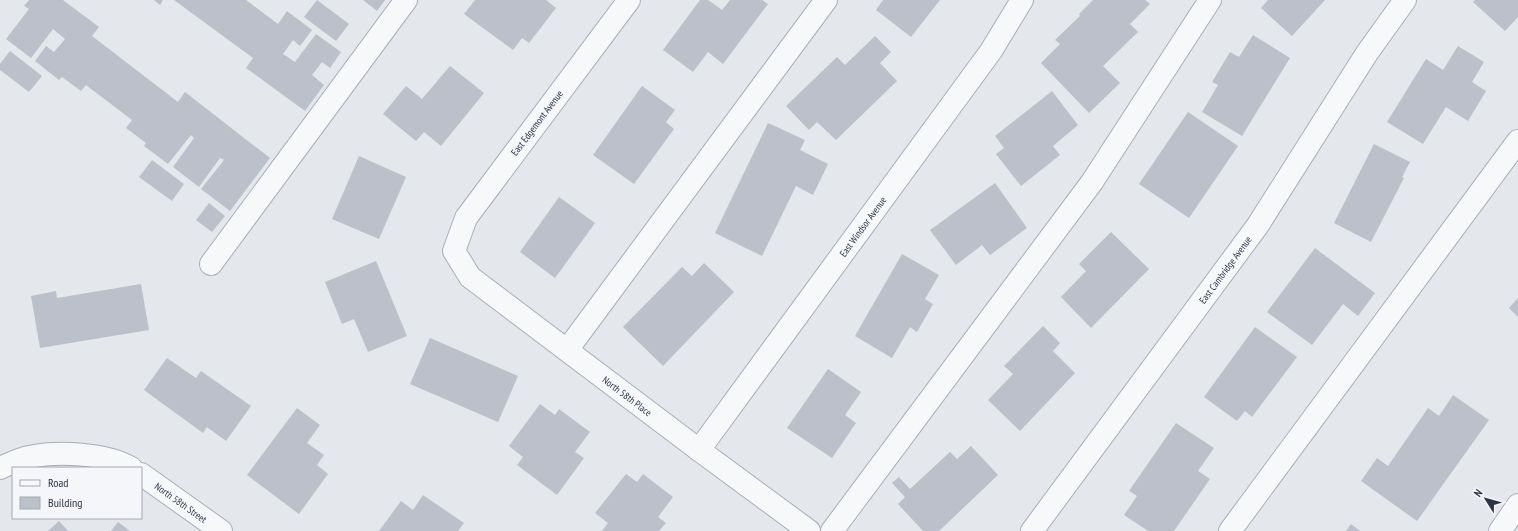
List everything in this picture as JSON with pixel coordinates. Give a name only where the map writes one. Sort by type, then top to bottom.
[{"type":"street","points":[[211,264],[406,0]]},
{"type":"street","name":"East Edgemont Avenue","points":[[454,251],[466,218],[629,0]]},
{"type":"street","points":[[567,350],[826,0]]},
{"type":"street","name":"East Windsor Avenue","points":[[699,450],[991,51],[1022,0]]},
{"type":"street","points":[[832,531],[1092,182],[1210,0]]},
{"type":"street","name":"East Cambridge Avenue","points":[[1032,531],[1258,225],[1367,53],[1405,0]]},
{"type":"street","points":[[1230,531],[1518,141]]},
{"type":"street","name":"North 58th Place","points":[[454,251],[470,276],[699,450],[809,531]]},
{"type":"street","points":[[0,468],[29,457],[69,454],[102,458],[122,463],[129,467]]},
{"type":"street","name":"North 58th Street","points":[[142,475],[221,531]]},
{"type":"street","points":[[1500,531],[1518,505]]},
{"type":"building","points":[[29,0],[63,0],[99,27],[92,36],[178,102],[185,92],[270,158],[230,211],[201,189],[224,160],[220,158],[199,187],[173,167],[194,138],[191,135],[168,164],[144,146],[146,143],[126,128],[132,120],[86,85],[81,91],[62,77],[59,80],[35,61],[46,46],[54,52],[65,39],[53,29],[31,58],[6,39],[29,9],[24,6]]},
{"type":"building","points":[[154,0],[163,0],[160,5]]},
{"type":"building","points":[[174,0],[246,0],[278,24],[287,11],[312,30],[300,46],[293,40],[283,54],[295,62],[316,34],[341,52],[330,68],[322,62],[312,75],[324,85],[305,111],[246,68],[253,58]]},
{"type":"building","points":[[317,0],[349,24],[336,41],[304,17]]},
{"type":"building","points":[[363,0],[385,0],[377,11]]},
{"type":"building","points":[[475,0],[546,0],[556,8],[529,43],[522,38],[513,50],[464,14]]},
{"type":"building","points":[[700,0],[708,0],[722,10],[730,0],[762,0],[768,4],[723,64],[708,52],[693,72],[663,50]]},
{"type":"building","points":[[883,0],[940,0],[911,37],[876,10]]},
{"type":"building","points":[[1093,0],[1145,0],[1150,4],[1130,24],[1138,32],[1103,66],[1120,83],[1089,113],[1041,63],[1060,44],[1055,40],[1080,16],[1079,14]]},
{"type":"building","points":[[1268,0],[1325,0],[1292,36],[1261,8]]},
{"type":"building","points":[[1475,0],[1518,0],[1518,17],[1505,31],[1473,2]]},
{"type":"building","points":[[1253,35],[1290,58],[1242,136],[1202,112],[1218,85],[1212,82],[1230,52],[1239,57]]},
{"type":"building","points":[[875,36],[891,52],[880,63],[897,81],[836,140],[817,122],[809,130],[786,106],[837,57],[845,65]]},
{"type":"building","points":[[1458,46],[1484,62],[1472,82],[1486,91],[1468,121],[1446,107],[1423,144],[1387,122],[1426,59],[1443,70]]},
{"type":"building","points":[[10,51],[42,76],[29,92],[0,70],[0,64]]},
{"type":"building","points":[[450,66],[484,93],[441,146],[424,132],[416,141],[383,114],[406,86],[422,99]]},
{"type":"building","points":[[642,86],[675,110],[666,122],[674,129],[634,184],[593,155]]},
{"type":"building","points":[[1052,91],[1078,125],[1053,146],[1060,155],[1021,186],[996,154],[1004,148],[995,136]]},
{"type":"building","points":[[1188,112],[1238,146],[1189,218],[1139,184]]},
{"type":"building","points":[[768,123],[805,140],[800,150],[828,164],[813,195],[796,186],[762,256],[715,233]]},
{"type":"building","points":[[1374,144],[1410,162],[1402,177],[1404,178],[1371,242],[1334,223]]},
{"type":"building","points":[[359,156],[406,177],[379,239],[332,219]]},
{"type":"building","points":[[152,160],[184,184],[172,201],[139,177]]},
{"type":"building","points":[[995,183],[1027,228],[990,255],[982,245],[956,265],[930,230]]},
{"type":"building","points":[[559,197],[595,223],[555,278],[520,252]]},
{"type":"building","points":[[209,203],[225,216],[212,232],[196,220]]},
{"type":"building","points":[[1111,232],[1149,269],[1091,328],[1061,297],[1086,271],[1079,264]]},
{"type":"building","points":[[1315,248],[1375,293],[1358,316],[1343,304],[1312,345],[1267,312]]},
{"type":"building","points":[[902,254],[939,275],[925,299],[933,304],[917,332],[910,327],[892,358],[855,336]]},
{"type":"building","points":[[376,261],[407,336],[368,352],[354,319],[342,324],[325,282]]},
{"type":"building","points":[[704,263],[734,292],[663,366],[623,327],[682,267],[692,276]]},
{"type":"building","points":[[141,284],[149,330],[40,348],[31,296],[56,291],[57,298]]},
{"type":"building","points":[[1518,298],[1518,317],[1509,308]]},
{"type":"building","points":[[1043,326],[1060,343],[1053,351],[1075,373],[1020,431],[988,400],[1013,374],[1004,366]]},
{"type":"building","points":[[1255,327],[1297,357],[1252,417],[1245,411],[1237,421],[1204,397]]},
{"type":"building","points":[[430,338],[518,376],[498,422],[410,384]]},
{"type":"building","points":[[167,358],[196,378],[201,371],[251,406],[226,441],[207,427],[203,433],[144,390]]},
{"type":"building","points":[[828,369],[861,392],[845,415],[856,423],[832,458],[787,428]]},
{"type":"building","points":[[1453,395],[1489,420],[1417,521],[1361,481],[1377,458],[1388,466],[1428,408],[1439,416]]},
{"type":"building","points":[[540,404],[555,415],[559,409],[590,432],[575,452],[584,458],[557,495],[517,465],[523,457],[509,446]]},
{"type":"building","points":[[297,408],[320,425],[307,443],[324,455],[317,465],[328,474],[299,514],[247,475]]},
{"type":"building","points":[[1176,423],[1214,448],[1198,471],[1210,479],[1174,531],[1148,531],[1124,515],[1137,496],[1129,491]]},
{"type":"building","points":[[971,446],[998,475],[939,531],[923,531],[898,504],[905,497],[892,483],[899,477],[910,489],[950,452],[957,459]]},
{"type":"building","points":[[626,474],[637,482],[643,474],[673,497],[658,517],[666,523],[659,531],[602,531],[608,523],[595,513]]},
{"type":"building","points":[[423,495],[464,523],[458,531],[379,531],[401,501],[413,510]]},
{"type":"building","points":[[59,521],[68,531],[48,531]]},
{"type":"building","points":[[118,522],[130,531],[111,531]]},
{"type":"building","points":[[1351,524],[1360,531],[1346,531]]}]
